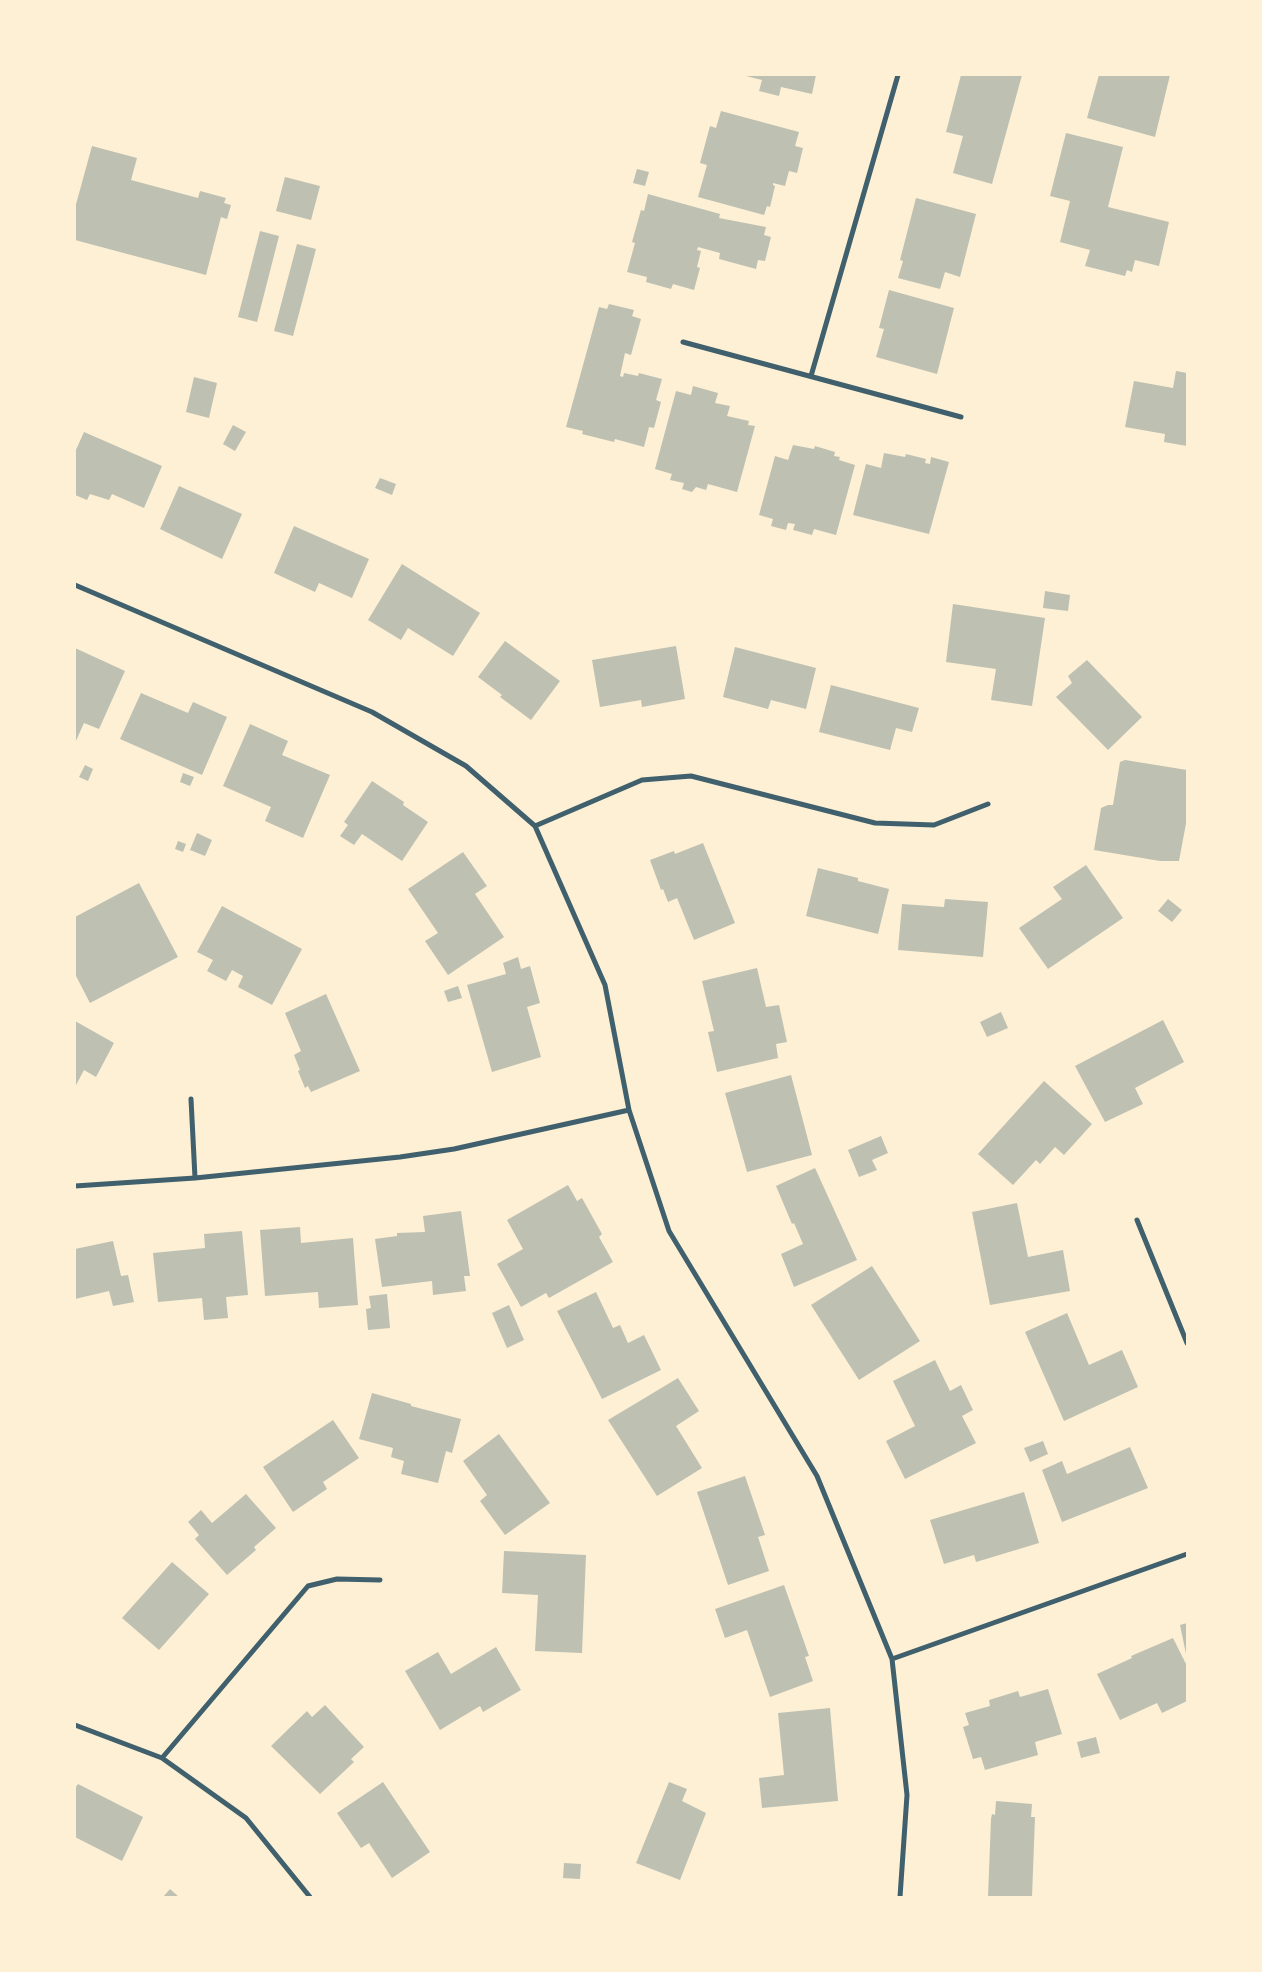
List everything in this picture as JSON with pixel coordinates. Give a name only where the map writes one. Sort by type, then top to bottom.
[{"type":"street","points":[[811,376],[898,75]]},
{"type":"street","points":[[683,342],[961,417]]},
{"type":"street","points":[[75,585],[372,712],[466,766],[535,826],[605,985],[629,1110],[669,1231],[817,1476],[892,1659],[907,1794],[900,1897]]},
{"type":"street","points":[[535,826],[642,780],[691,776],[876,823],[934,825],[988,804]]},
{"type":"street","points":[[192,1098],[195,1178]]},
{"type":"street","points":[[75,1186],[195,1178],[400,1157],[436,1152],[629,1110]]},
{"type":"street","points":[[1137,1220],[1187,1343]]},
{"type":"street","points":[[892,1659],[1187,1554]]},
{"type":"street","points":[[162,1758],[308,1586],[337,1579],[380,1580]]},
{"type":"street","points":[[75,1725],[162,1758],[246,1818],[310,1897]]},
{"type":"building","points":[[742,75],[816,75],[812,94],[781,87],[779,96],[759,91],[762,80]]},
{"type":"building","points":[[961,75],[1022,75],[992,184],[953,173],[963,136],[946,132]]},
{"type":"building","points":[[1099,75],[1170,75],[1155,137],[1087,118]]},
{"type":"building","points":[[721,111],[799,132],[795,146],[803,148],[797,173],[789,171],[785,186],[773,183],[775,186],[770,207],[767,206],[764,215],[698,197],[707,165],[700,163],[710,126],[716,128]]},
{"type":"building","points":[[1066,133],[1123,147],[1108,207],[1169,222],[1159,266],[1135,260],[1132,272],[1127,270],[1125,276],[1085,266],[1090,250],[1060,242],[1070,201],[1050,196]]},
{"type":"building","points":[[92,146],[137,158],[131,180],[198,198],[200,191],[226,198],[224,203],[231,205],[227,219],[221,217],[206,275],[75,240],[75,208]]},
{"type":"building","points":[[637,169],[649,172],[645,186],[633,183]]},
{"type":"building","points":[[285,177],[320,186],[311,220],[276,211]]},
{"type":"building","points":[[648,194],[720,214],[719,218],[766,227],[764,235],[771,237],[765,261],[758,260],[756,269],[719,259],[720,253],[698,247],[697,250],[701,251],[697,267],[700,268],[694,290],[673,284],[671,289],[646,282],[647,277],[627,272],[635,243],[632,242],[641,210],[644,211]]},
{"type":"building","points":[[916,198],[976,214],[960,277],[945,272],[940,289],[898,278],[903,261],[900,260]]},
{"type":"building","points":[[260,231],[279,236],[257,322],[238,317]]},
{"type":"building","points":[[297,244],[316,249],[293,336],[274,331]]},
{"type":"building","points":[[889,290],[954,308],[937,374],[876,357],[884,329],[879,328]]},
{"type":"building","points":[[609,304],[634,310],[632,316],[641,319],[631,355],[625,353],[620,376],[623,377],[624,373],[638,376],[639,373],[662,379],[656,400],[661,402],[654,428],[649,427],[644,447],[615,439],[614,442],[582,434],[583,431],[566,427],[599,307],[607,309]]},
{"type":"building","points":[[1176,371],[1187,373],[1187,446],[1164,442],[1165,434],[1125,427],[1134,381],[1173,388]]},
{"type":"building","points":[[194,377],[217,383],[209,418],[186,412]]},
{"type":"building","points":[[693,386],[718,393],[715,403],[730,406],[727,416],[749,421],[748,425],[755,426],[737,492],[708,484],[706,490],[696,487],[692,492],[682,489],[684,483],[670,480],[672,474],[655,469],[676,391],[691,395]]},
{"type":"building","points":[[233,425],[246,432],[235,451],[223,444]]},
{"type":"building","points":[[84,432],[162,466],[144,508],[112,494],[109,500],[90,494],[87,500],[75,495],[75,452]]},
{"type":"building","points":[[793,445],[814,449],[815,446],[835,452],[834,456],[840,457],[839,460],[855,465],[836,535],[814,529],[812,535],[793,530],[795,524],[788,523],[786,530],[771,526],[773,519],[759,515],[775,456],[788,460]]},
{"type":"building","points":[[884,453],[905,457],[906,454],[926,459],[925,463],[930,464],[931,457],[949,462],[929,534],[853,515],[866,464],[881,468]]},
{"type":"building","points":[[380,478],[396,484],[392,495],[375,488]]},
{"type":"building","points":[[179,486],[242,514],[222,559],[160,529]]},
{"type":"building","points":[[294,526],[369,559],[352,598],[319,583],[315,592],[274,573]]},
{"type":"building","points":[[402,564],[480,613],[453,656],[408,628],[401,640],[368,620]]},
{"type":"building","points":[[1045,591],[1070,595],[1068,611],[1043,608]]},
{"type":"building","points":[[953,604],[1045,618],[1032,706],[991,700],[996,669],[946,662]]},
{"type":"building","points":[[505,641],[560,681],[531,720],[500,697],[502,695],[478,677]]},
{"type":"building","points":[[676,646],[685,699],[642,707],[641,700],[600,707],[592,660]]},
{"type":"building","points":[[735,647],[816,668],[806,709],[771,700],[768,709],[723,697]]},
{"type":"building","points":[[75,648],[125,671],[99,729],[84,723],[75,743]]},
{"type":"building","points":[[1087,660],[1142,717],[1108,750],[1056,697],[1072,683],[1068,676]]},
{"type":"building","points":[[831,685],[919,708],[912,732],[896,728],[890,750],[819,732]]},
{"type":"building","points":[[141,693],[188,713],[193,702],[227,717],[202,775],[120,739]]},
{"type":"building","points":[[250,724],[288,741],[282,755],[330,775],[303,838],[265,821],[271,807],[223,786]]},
{"type":"building","points":[[1125,760],[1187,770],[1187,818],[1179,861],[1160,861],[1094,850],[1101,808],[1113,805],[1120,762]]},
{"type":"building","points":[[85,765],[93,769],[88,781],[79,777]]},
{"type":"building","points":[[183,773],[194,777],[190,786],[180,782]]},
{"type":"building","points":[[372,781],[404,802],[403,805],[428,822],[402,861],[362,834],[354,845],[340,836],[348,825],[344,822]]},
{"type":"building","points":[[197,833],[212,840],[205,856],[190,850]]},
{"type":"building","points":[[178,841],[186,844],[183,852],[175,849]]},
{"type":"building","points":[[703,843],[735,923],[694,940],[677,898],[668,902],[663,889],[661,890],[650,860],[674,851],[675,854]]},
{"type":"building","points":[[463,852],[487,886],[475,894],[504,937],[448,975],[425,941],[438,933],[408,889]]},
{"type":"building","points":[[1086,865],[1123,918],[1048,969],[1019,928],[1062,899],[1053,887]]},
{"type":"building","points":[[818,868],[858,878],[858,881],[889,889],[878,934],[806,916]]},
{"type":"building","points":[[139,883],[178,957],[90,1003],[75,974],[75,917]]},
{"type":"building","points":[[945,899],[988,902],[983,957],[898,950],[902,904],[944,907]]},
{"type":"building","points":[[1168,899],[1182,910],[1172,922],[1158,911]]},
{"type":"building","points":[[222,906],[302,949],[272,1005],[238,987],[243,976],[232,970],[226,981],[207,971],[213,960],[197,952]]},
{"type":"building","points":[[518,957],[521,969],[530,966],[540,1003],[527,1007],[541,1057],[492,1072],[467,985],[506,974],[503,963]]},
{"type":"building","points":[[757,968],[766,1007],[779,1005],[787,1042],[776,1044],[778,1058],[717,1072],[708,1032],[714,1031],[702,981]]},
{"type":"building","points":[[458,986],[462,998],[448,1002],[444,991]]},
{"type":"building","points":[[326,994],[360,1071],[311,1092],[308,1086],[305,1088],[298,1071],[300,1070],[294,1055],[301,1051],[285,1013]]},
{"type":"building","points":[[1001,1012],[1008,1028],[987,1037],[980,1022]]},
{"type":"building","points":[[1163,1020],[1184,1062],[1135,1088],[1143,1104],[1105,1122],[1075,1066]]},
{"type":"building","points":[[75,1021],[114,1043],[96,1077],[84,1070],[75,1087]]},
{"type":"building","points":[[791,1075],[812,1155],[747,1172],[725,1093]]},
{"type":"building","points":[[1044,1081],[1092,1124],[1064,1155],[1055,1147],[1040,1164],[1036,1160],[1013,1185],[978,1154]]},
{"type":"building","points":[[881,1136],[888,1153],[872,1160],[877,1170],[859,1177],[848,1150]]},
{"type":"building","points":[[815,1168],[857,1260],[794,1287],[781,1254],[803,1244],[794,1223],[792,1224],[776,1186]]},
{"type":"building","points":[[568,1185],[577,1201],[582,1198],[602,1234],[599,1237],[613,1262],[549,1298],[546,1293],[521,1307],[497,1264],[523,1249],[507,1220]]},
{"type":"building","points":[[1017,1203],[1028,1257],[1063,1250],[1070,1291],[990,1305],[972,1212]]},
{"type":"building","points":[[461,1211],[470,1276],[464,1276],[466,1291],[433,1295],[432,1281],[382,1287],[375,1239],[397,1236],[397,1233],[425,1232],[423,1216]]},
{"type":"building","points":[[300,1227],[301,1243],[353,1238],[358,1305],[319,1308],[318,1292],[265,1296],[260,1230]]},
{"type":"building","points":[[242,1231],[248,1295],[226,1297],[228,1318],[204,1320],[202,1298],[158,1302],[153,1253],[205,1248],[204,1234]]},
{"type":"building","points":[[113,1241],[121,1276],[128,1275],[134,1302],[113,1306],[109,1291],[75,1299],[75,1249]]},
{"type":"building","points":[[872,1266],[920,1341],[859,1380],[811,1305]]},
{"type":"building","points":[[596,1292],[613,1328],[620,1325],[628,1343],[644,1335],[661,1370],[602,1399],[557,1311]]},
{"type":"building","points":[[387,1294],[390,1328],[368,1330],[366,1309],[371,1308],[369,1296]]},
{"type":"building","points":[[509,1305],[524,1340],[507,1348],[492,1313]]},
{"type":"building","points":[[1067,1313],[1089,1365],[1122,1350],[1138,1387],[1064,1421],[1025,1332]]},
{"type":"building","points":[[935,1360],[950,1391],[961,1385],[973,1410],[962,1416],[976,1443],[905,1479],[886,1441],[915,1426],[893,1381]]},
{"type":"building","points":[[678,1378],[699,1411],[676,1426],[702,1468],[657,1496],[608,1420]]},
{"type":"building","points":[[372,1393],[411,1404],[411,1406],[461,1419],[452,1453],[446,1451],[438,1483],[401,1474],[404,1461],[391,1457],[393,1448],[359,1439]]},
{"type":"building","points":[[333,1420],[359,1458],[323,1482],[327,1489],[293,1512],[263,1467]]},
{"type":"building","points":[[499,1434],[550,1503],[505,1535],[480,1501],[487,1495],[463,1461]]},
{"type":"building","points":[[1043,1441],[1048,1454],[1030,1462],[1024,1448]]},
{"type":"building","points":[[1130,1447],[1148,1488],[1062,1522],[1042,1470],[1062,1461],[1067,1474]]},
{"type":"building","points":[[745,1476],[765,1535],[758,1537],[769,1571],[728,1585],[697,1492]]},
{"type":"building","points":[[1024,1492],[1039,1543],[976,1562],[974,1555],[944,1564],[930,1520]]},
{"type":"building","points":[[246,1494],[276,1528],[254,1547],[256,1550],[227,1575],[195,1539],[199,1535],[188,1522],[201,1510],[212,1523]]},
{"type":"building","points":[[504,1551],[586,1555],[582,1653],[535,1651],[538,1595],[502,1593]]},
{"type":"building","points":[[172,1562],[209,1594],[159,1650],[122,1618]]},
{"type":"building","points":[[784,1585],[809,1656],[805,1657],[813,1681],[770,1697],[747,1630],[725,1638],[715,1609]]},
{"type":"building","points":[[1187,1623],[1187,1654],[1186,1654],[1180,1625]]},
{"type":"building","points":[[1173,1638],[1187,1666],[1187,1701],[1162,1713],[1157,1703],[1120,1720],[1097,1674],[1132,1658],[1131,1656]]},
{"type":"building","points":[[496,1647],[521,1690],[483,1712],[480,1706],[440,1730],[405,1671],[438,1652],[451,1674]]},
{"type":"building","points":[[1048,1689],[1062,1734],[1035,1742],[1038,1755],[985,1770],[981,1757],[973,1759],[963,1727],[969,1725],[965,1713],[990,1706],[989,1700],[1018,1691],[1020,1697]]},
{"type":"building","points":[[325,1705],[364,1747],[351,1759],[354,1762],[320,1794],[271,1746],[307,1711],[312,1717]]},
{"type":"building","points":[[830,1708],[838,1801],[762,1808],[759,1778],[784,1775],[778,1713]]},
{"type":"building","points":[[1096,1737],[1100,1753],[1081,1758],[1077,1742]]},
{"type":"building","points":[[383,1782],[430,1852],[392,1878],[369,1843],[361,1848],[337,1813]]},
{"type":"building","points":[[669,1782],[687,1789],[682,1801],[706,1813],[680,1880],[636,1863]]},
{"type":"building","points":[[78,1784],[143,1817],[122,1861],[75,1837],[75,1788]]},
{"type":"building","points":[[996,1801],[1032,1804],[1031,1817],[1035,1817],[1032,1897],[988,1897],[991,1819],[992,1814],[995,1815]]},
{"type":"building","points":[[564,1863],[581,1864],[580,1879],[563,1878]]},
{"type":"building","points":[[170,1889],[179,1897],[163,1897]]}]
